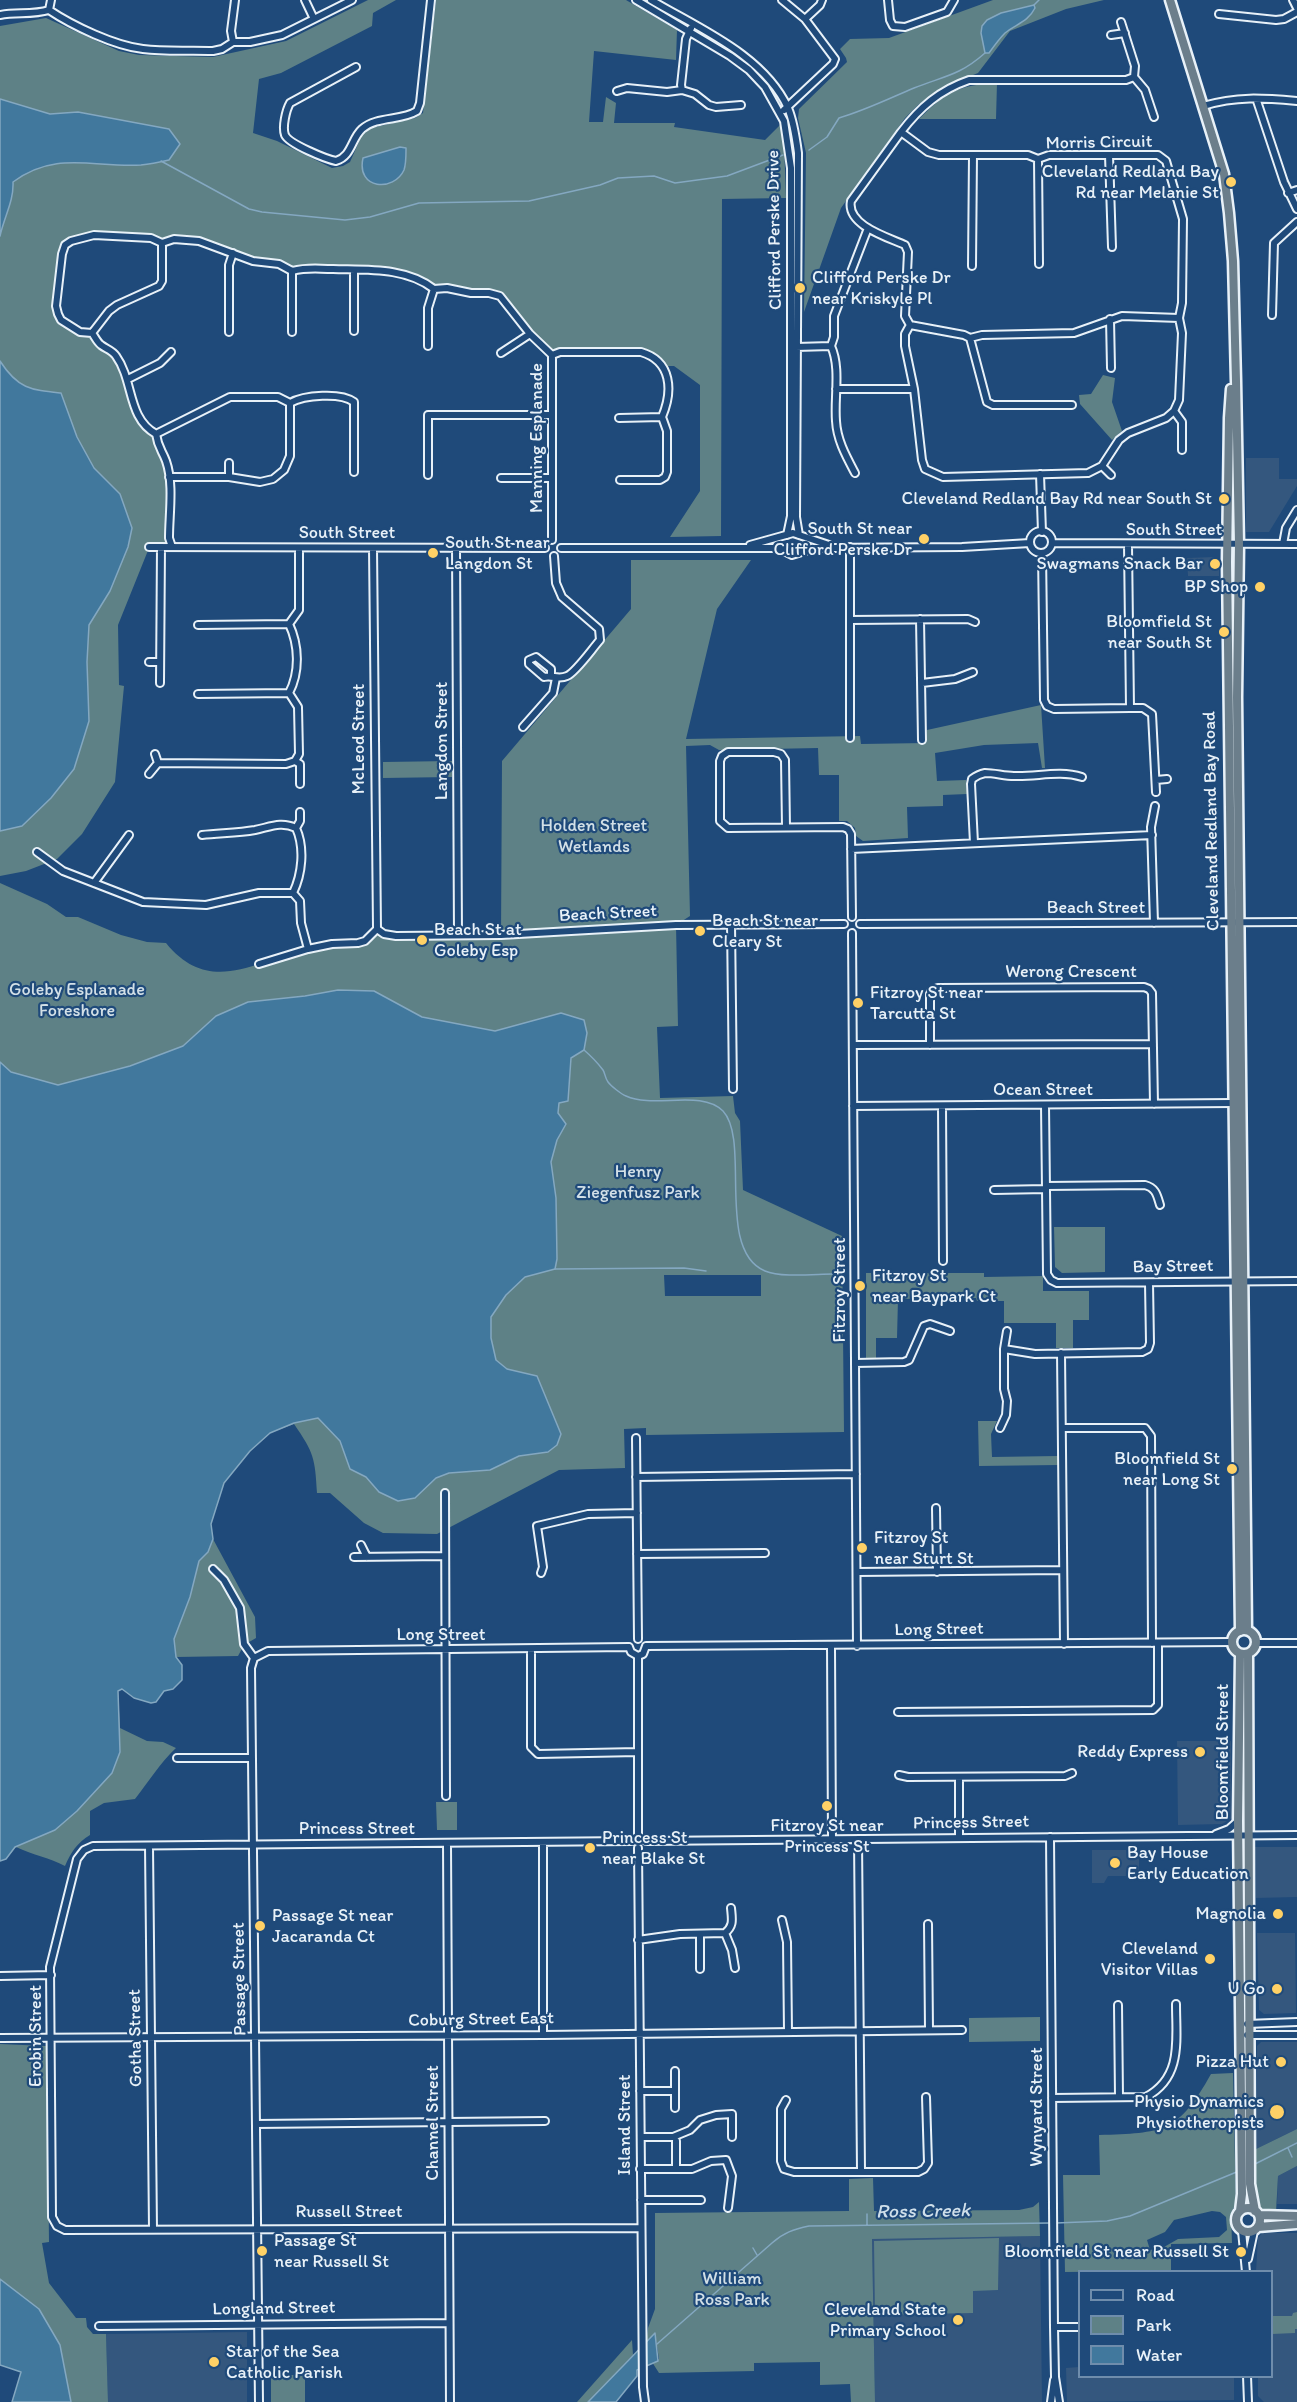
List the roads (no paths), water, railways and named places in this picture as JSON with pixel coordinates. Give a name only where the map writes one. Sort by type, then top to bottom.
[{"type":"highway","name":"Cleveland Redland Bay Road","points":[[1170,1],[1224,174],[1233,261],[1239,544],[1237,697],[1240,922],[1240,1282]]},
{"type":"highway","name":"Cleveland Redland Bay Road","points":[[1234,360],[1229,418],[1227,544],[1233,1103],[1240,1282]]},
{"type":"highway","points":[[1240,1282],[1244,1630]]},
{"type":"highway","points":[[1244,1630],[1254,1635],[1257,1643],[1254,1650],[1244,1654],[1234,1649],[1232,1642],[1234,1635],[1244,1630]]},
{"type":"highway","name":"Bloomfield Street","points":[[1244,1654],[1238,1821],[1245,2024]]},
{"type":"highway","name":"Bloomfield Street","points":[[1240,2211],[1246,2176],[1245,2024],[1249,1836],[1244,1654]]},
{"type":"highway","name":"Bloomfield Street","points":[[1246,2176],[1257,2213]]},
{"type":"highway","points":[[1297,2216],[1257,2213],[1248,2208],[1240,2211],[1236,2222],[1242,2231],[1297,2224]]},
{"type":"highway","points":[[1256,2229],[1257,2213]]},
{"type":"street","points":[[49,10],[51,0]]},
{"type":"street","points":[[233,42],[231,32],[235,0]]},
{"type":"street","points":[[305,0],[314,19]]},
{"type":"street","points":[[49,10],[64,20],[128,46],[145,49],[213,51],[222,49],[233,42],[250,42],[282,35],[352,0]]},
{"type":"street","points":[[356,67],[291,103],[287,109],[285,135],[291,142],[336,161],[347,155],[357,136],[365,127],[417,111],[420,103],[431,0]]},
{"type":"street","name":"Clifford Perske Drive","points":[[636,0],[732,48],[772,83],[788,108],[798,153],[791,516],[786,536]]},
{"type":"street","name":"Clifford Perske Drive","points":[[651,0],[749,70],[765,87],[781,112],[787,132],[791,168],[796,517],[799,535]]},
{"type":"street","points":[[781,112],[788,108],[833,64],[833,55],[805,19],[782,0]]},
{"type":"street","points":[[805,19],[820,5],[822,0]]},
{"type":"street","points":[[888,0],[890,20],[893,26],[898,28],[947,12],[954,0]]},
{"type":"street","points":[[1219,14],[1284,19],[1297,10],[1293,0]]},
{"type":"street","points":[[0,15],[16,12],[37,14],[49,10]]},
{"type":"street","points":[[1121,22],[1135,66],[1134,77],[1145,90],[1154,117]]},
{"type":"street","points":[[682,90],[686,39],[691,28]]},
{"type":"street","points":[[1111,35],[1125,33]]},
{"type":"street","points":[[1134,77],[1126,80],[969,80],[948,88],[925,104],[901,132],[851,201],[850,207],[852,215],[868,228],[905,245],[908,252],[904,316],[910,326],[970,338],[982,335],[1074,333],[1122,316],[1179,318]]},
{"type":"street","points":[[617,91],[627,88],[667,92],[682,90],[695,94],[709,105],[716,107],[741,105]]},
{"type":"street","points":[[1203,106],[1234,98],[1257,101],[1266,99],[1297,101]]},
{"type":"street","points":[[1257,101],[1288,193],[1297,209]]},
{"type":"street","name":"Morris Circuit","points":[[901,132],[928,152],[939,155],[1028,155],[1038,159],[1049,155],[1158,155],[1166,161],[1183,219],[1182,303],[1179,318],[1182,333],[1181,389],[1174,411]]},
{"type":"street","points":[[972,266],[973,155]]},
{"type":"street","points":[[1109,155],[1112,246]]},
{"type":"street","points":[[1038,159],[1039,264]]},
{"type":"street","points":[[1288,193],[1297,190]]},
{"type":"street","points":[[1272,315],[1274,243],[1297,222]]},
{"type":"street","points":[[855,473],[840,443],[836,423],[836,357],[831,346],[834,337],[834,316],[868,228]]},
{"type":"street","name":"Manning Esplanade","points":[[172,548],[169,538],[169,477],[166,460],[158,447],[156,434],[147,429],[136,413],[128,379],[116,356],[100,345],[92,333],[80,332],[61,320],[58,314],[56,306],[62,254],[65,246],[71,241],[94,235],[151,238],[162,243],[174,239],[199,241],[254,261],[279,264],[292,271],[304,267],[388,271],[423,281],[434,289],[447,288],[461,292],[489,293],[500,296],[530,334],[552,355],[552,540]]},
{"type":"street","points":[[92,333],[109,311],[117,305],[159,286],[162,281],[162,243]]},
{"type":"street","points":[[229,333],[229,265],[233,253]]},
{"type":"street","points":[[354,270],[354,331]]},
{"type":"street","points":[[292,271],[292,332]]},
{"type":"street","points":[[428,346],[428,308],[434,289]]},
{"type":"street","points":[[1110,319],[1111,368]]},
{"type":"street","points":[[910,326],[905,334],[905,346],[914,389],[922,460],[926,469],[934,475],[943,477],[1088,473],[1102,466],[1119,440],[1128,433],[1158,422],[1174,411],[1182,422],[1182,450]]},
{"type":"street","points":[[501,353],[530,334]]},
{"type":"street","points":[[970,338],[987,402],[993,405],[1071,405]]},
{"type":"street","points":[[794,347],[831,346]]},
{"type":"street","points":[[128,379],[160,363],[171,352]]},
{"type":"street","points":[[552,355],[560,352],[641,352],[664,366],[667,375],[667,406],[662,417],[667,431],[667,472],[660,480],[620,480]]},
{"type":"street","points":[[836,389],[914,389]]},
{"type":"street","points":[[156,434],[230,397],[278,397],[290,403]]},
{"type":"street","points":[[290,403],[301,397],[348,397],[354,402],[354,472]]},
{"type":"street","points":[[169,477],[229,477],[260,482],[287,473],[290,456],[290,403]]},
{"type":"street","points":[[428,475],[428,415],[552,416]]},
{"type":"street","points":[[620,418],[662,417]]},
{"type":"street","points":[[229,463],[229,477]]},
{"type":"street","points":[[1102,466],[1111,475]]},
{"type":"street","points":[[1040,474],[1042,532]]},
{"type":"street","points":[[501,478],[552,478]]},
{"type":"street","points":[[1283,544],[1286,528],[1297,510]]},
{"type":"street","points":[[1042,532],[1048,534],[1052,543],[1049,550],[1042,553],[1034,551],[1030,543],[1034,535],[1042,532]]},
{"type":"street","points":[[799,535],[804,542],[801,552]]},
{"type":"street","points":[[738,548],[799,535],[834,547]]},
{"type":"street","points":[[784,550],[782,545],[786,536]]},
{"type":"street","points":[[554,556],[546,553],[547,542],[552,540],[558,542],[561,548]]},
{"type":"street","points":[[561,548],[738,548],[784,550],[792,555],[815,548],[834,547],[962,547],[1030,543]]},
{"type":"street","name":"South Street","points":[[1052,543],[1083,545],[1297,544]]},
{"type":"street","points":[[1128,545],[1130,708]]},
{"type":"street","points":[[160,682],[161,547]]},
{"type":"street","name":"Langdon Street","points":[[456,547],[458,935]]},
{"type":"street","points":[[850,547],[850,738]]},
{"type":"street","name":"South Street","points":[[149,548],[545,548]]},
{"type":"street","points":[[289,624],[299,610],[298,548]]},
{"type":"street","name":"McLeod Street","points":[[373,548],[376,929]]},
{"type":"street","points":[[554,556],[561,548]]},
{"type":"street","points":[[1042,553],[1044,700],[1047,706],[1054,709],[1143,708],[1152,714],[1152,752],[1156,792]]},
{"type":"street","points":[[523,727],[553,693],[553,677],[568,676],[600,640],[599,629],[562,597],[558,590],[554,556]]},
{"type":"street","points":[[920,619],[922,740]]},
{"type":"street","points":[[850,620],[968,619],[975,622]]},
{"type":"street","points":[[198,625],[289,624]]},
{"type":"street","points":[[289,624],[296,639],[296,680],[289,693]]},
{"type":"street","points":[[149,662],[160,662]]},
{"type":"street","points":[[922,683],[955,679],[973,672]]},
{"type":"street","points":[[198,694],[289,693]]},
{"type":"street","points":[[158,763],[286,764],[295,761],[299,754],[298,706],[289,693]]},
{"type":"street","points":[[786,827],[785,760],[781,754],[728,752],[722,756],[720,761],[720,821],[724,826],[728,828],[843,827],[848,829],[851,834],[852,917]]},
{"type":"street","points":[[155,754],[158,763]]},
{"type":"street","points":[[295,761],[300,764],[300,784]]},
{"type":"street","points":[[149,774],[158,763]]},
{"type":"street","points":[[974,843],[971,784],[972,779],[976,776],[988,773],[1014,776],[1071,773],[1082,777]]},
{"type":"street","points":[[1156,780],[1167,779]]},
{"type":"street","points":[[1154,923],[1151,827],[1155,806]]},
{"type":"street","points":[[296,828],[300,821],[300,812]]},
{"type":"street","points":[[202,835],[255,830],[271,825],[288,824],[296,828],[300,837],[300,877],[292,893]]},
{"type":"street","points":[[94,883],[129,835]]},
{"type":"street","points":[[851,849],[1152,836]]},
{"type":"street","points":[[37,852],[56,867],[153,904],[206,905],[259,893],[292,893],[300,901],[301,923],[308,949]]},
{"type":"street","points":[[852,917],[860,924],[858,930],[852,933],[846,930],[844,924],[846,919],[852,917]]},
{"type":"street","name":"Beach Street","points":[[860,924],[1297,922]]},
{"type":"street","points":[[731,924],[733,1089]]},
{"type":"street","name":"Beach Street","points":[[376,929],[384,934],[396,936],[501,935],[676,925],[844,924]]},
{"type":"street","points":[[260,964],[308,949],[365,941],[376,929]]},
{"type":"street","name":"Fitzroy Street","points":[[852,933],[857,1646]]},
{"type":"street","name":"Werong Crescent","points":[[930,1045],[930,994],[932,990],[938,988],[1144,987],[1152,993],[1154,1104]]},
{"type":"street","points":[[853,1045],[1153,1044]]},
{"type":"street","name":"Ocean Street","points":[[853,1106],[1233,1103]]},
{"type":"street","points":[[1045,1105],[1046,1188]]},
{"type":"street","points":[[942,1106],[943,1261]]},
{"type":"street","points":[[994,1190],[1145,1185],[1152,1186],[1156,1191],[1160,1205]]},
{"type":"street","name":"Bay Street","points":[[1046,1188],[1047,1274],[1051,1281],[1057,1283],[1297,1281]]},
{"type":"street","points":[[1004,1348],[1029,1353],[1142,1352],[1148,1349],[1150,1343],[1149,1282]]},
{"type":"street","points":[[855,1363],[904,1362],[912,1356],[924,1326],[930,1324],[950,1331]]},
{"type":"street","points":[[1000,1428],[1006,1415],[1004,1348],[1007,1331]]},
{"type":"street","points":[[1061,1353],[1064,1644]]},
{"type":"street","points":[[898,1712],[1153,1710],[1158,1705],[1151,1436],[1144,1428],[1062,1428]]},
{"type":"street","points":[[636,1438],[638,1639]]},
{"type":"street","points":[[636,1477],[856,1474]]},
{"type":"street","points":[[445,1493],[446,1796]]},
{"type":"street","points":[[936,1508],[937,1572]]},
{"type":"street","points":[[541,1573],[543,1567],[537,1526],[588,1514],[637,1513]]},
{"type":"street","points":[[362,1545],[367,1557]]},
{"type":"street","points":[[637,1554],[765,1553]]},
{"type":"street","points":[[354,1557],[445,1556]]},
{"type":"street","name":"Passage Street","points":[[213,1569],[224,1580],[240,1608],[244,1644],[254,1658],[251,1668],[259,2402]]},
{"type":"street","points":[[857,1572],[1063,1570]]},
{"type":"street","points":[[638,1639],[642,1640],[646,1646],[643,1654],[638,1656]]},
{"type":"street","points":[[638,1639],[633,1641],[630,1647],[631,1652],[638,1656]]},
{"type":"street","name":"Long Street","points":[[646,1646],[1232,1642]]},
{"type":"street","points":[[1257,1643],[1297,1643]]},
{"type":"street","points":[[831,1646],[832,1840]]},
{"type":"street","name":"Long Street","points":[[254,1658],[268,1651],[630,1647]]},
{"type":"street","points":[[531,1649],[531,1747],[538,1754],[638,1752]]},
{"type":"street","points":[[638,1656],[638,1834],[632,1841],[638,1848],[646,1841],[643,1835],[638,1834]]},
{"type":"street","points":[[177,1758],[252,1758]]},
{"type":"street","points":[[899,1775],[908,1777],[1065,1776],[1072,1773]]},
{"type":"street","points":[[959,1777],[959,1838]]},
{"type":"street","points":[[1209,1836],[1229,1829],[1238,1821]]},
{"type":"street","name":"Princess Street","points":[[646,1841],[1297,1835]]},
{"type":"street","name":"Wynyard Street","points":[[1050,1837],[1054,2327],[1055,2377],[1059,2402]]},
{"type":"street","points":[[858,1839],[861,2171]]},
{"type":"street","name":"Princess Street","points":[[84,1850],[93,1846],[632,1841]]},
{"type":"street","points":[[543,1842],[543,2035]]},
{"type":"street","name":"Channel Street","points":[[447,1843],[450,2402]]},
{"type":"street","name":"Gotha Street","points":[[149,1846],[153,2229]]},
{"type":"street","name":"Island Street","points":[[638,1848],[640,2169],[645,2402]]},
{"type":"street","name":"Erobin Street","points":[[57,2226],[52,2217],[51,1967],[77,1859],[84,1850]]},
{"type":"street","points":[[638,1940],[680,1934],[724,1933],[730,1929],[732,1923],[731,1908]]},
{"type":"street","points":[[783,1920],[787,1942],[788,2032]]},
{"type":"street","points":[[928,1924],[929,2030]]},
{"type":"street","points":[[724,1933],[732,1950],[735,1968]]},
{"type":"street","points":[[700,1934],[700,1969]]},
{"type":"street","points":[[0,1976],[51,1975]]},
{"type":"street","points":[[1052,2098],[1146,2097],[1156,2092],[1173,2068],[1177,2058],[1176,2004]]},
{"type":"street","points":[[1118,2005],[1119,2097]]},
{"type":"street","points":[[1245,2024],[1297,2022]]},
{"type":"street","name":"Coburg Street East","points":[[0,2038],[962,2030]]},
{"type":"street","points":[[1245,2035],[1297,2035]]},
{"type":"street","points":[[675,2071],[675,2108]]},
{"type":"street","points":[[640,2091],[675,2091]]},
{"type":"street","points":[[786,2100],[781,2109],[781,2161],[784,2169],[794,2172],[918,2172],[928,2163],[926,2097]]},
{"type":"street","points":[[641,2137],[673,2137],[690,2130],[700,2120],[716,2115],[732,2114],[732,2137]]},
{"type":"street","points":[[256,2124],[545,2121]]},
{"type":"street","points":[[676,2141],[676,2169]]},
{"type":"street","points":[[640,2169],[692,2169],[718,2159],[726,2160],[732,2170],[728,2208]]},
{"type":"street","points":[[641,2200],[701,2200]]},
{"type":"street","name":"Russell Street","points":[[57,2226],[65,2230],[641,2228]]},
{"type":"street","points":[[1246,2270],[1256,2229]]},
{"type":"street","points":[[1242,2231],[1246,2270]]},
{"type":"street","name":"Longland Street","points":[[99,2326],[450,2323]]},
{"type":"street","points":[[1054,2327],[1078,2327]]},
{"type":"street","name":"Wynyard Street","points":[[1051,2402],[1055,2377]]},
{"type":"street","points":[[1247,2378],[1248,2402]]},
{"type":"water","points":[[1034,5],[1035,8],[1029,17],[1005,33],[989,53],[985,53],[981,33],[982,26],[987,20],[1001,13]]},
{"type":"water","points":[[0,99],[50,114],[78,112],[169,129],[180,144],[169,160],[155,163],[124,165],[60,163],[29,172],[13,182],[0,236]]},
{"type":"water","points":[[400,147],[406,148],[406,157],[404,170],[399,177],[385,184],[370,182],[362,169],[363,158]]},
{"type":"water","points":[[0,361],[19,383],[41,391],[61,393],[77,437],[94,468],[120,494],[132,528],[128,547],[110,591],[89,625],[87,662],[89,721],[74,769],[51,798],[22,826],[0,831]]},
{"type":"water","points":[[338,990],[374,991],[422,1017],[495,1031],[561,1013],[584,1020],[587,1033],[584,1050],[571,1058],[568,1101],[559,1103],[558,1113],[566,1124],[557,1140],[551,1162],[556,1198],[557,1259],[555,1269],[525,1277],[506,1295],[491,1317],[491,1338],[496,1360],[507,1369],[537,1376],[561,1434],[557,1445],[548,1452],[519,1456],[490,1470],[449,1473],[436,1478],[415,1498],[398,1501],[379,1492],[366,1477],[350,1469],[340,1441],[318,1418],[294,1423],[270,1433],[250,1451],[224,1483],[211,1524],[213,1539],[208,1552],[199,1561],[190,1597],[174,1639],[176,1657],[182,1665],[182,1680],[173,1689],[164,1691],[156,1702],[151,1703],[134,1698],[122,1689],[118,1691],[120,1752],[112,1773],[77,1811],[55,1830],[15,1847],[6,1859],[0,1861],[0,1062],[11,1072],[58,1085],[130,1066],[183,1046],[216,1016],[248,1002]]},
{"type":"water","points":[[0,2279],[39,2309],[60,2345],[71,2402],[12,2402],[21,2372],[0,2365]]},
{"type":"water","points":[[655,2333],[658,2361],[637,2370],[637,2376],[616,2402],[588,2402]]},
{"type":"waterway","points":[[1034,5],[1039,0]]},
{"type":"waterway","points":[[809,150],[827,137],[839,118],[951,75],[976,61],[985,53]]},
{"type":"waterway","points":[[161,161],[249,209],[345,220],[370,217],[419,203],[529,201],[600,185],[618,178],[654,176],[675,183],[727,176],[783,155]]},
{"type":"waterway","points":[[584,1050],[603,1070],[609,1084],[626,1096],[650,1101],[702,1101],[723,1111],[731,1126],[734,1146],[737,1219],[741,1241],[750,1259],[765,1271],[772,1273],[833,1274]]},
{"type":"waterway","points":[[555,1269],[684,1268],[706,1271]]},
{"type":"waterway","name":"Ross Creek","points":[[1255,2164],[1297,2143]]},
{"type":"waterway","points":[[1288,2148],[1292,2157]]},
{"type":"waterway","name":"Ross Creek","points":[[1056,2223],[1107,2221],[1130,2216],[1239,2171]]},
{"type":"waterway","points":[[867,2214],[867,2225]]},
{"type":"waterway","name":"Ross Creek","points":[[657,2344],[776,2240],[798,2229],[809,2226],[1051,2223]]},
{"type":"waterway","points":[[753,2248],[757,2255]]},
{"type":"place","name":"Cleveland Redland Bay Rd near Melanie St","points":[[1231,182]]},
{"type":"place","name":"Clifford Perske Dr near Kriskyle Pl","points":[[800,288]]},
{"type":"place","name":"Cleveland Redland Bay Rd near South St","points":[[1224,499]]},
{"type":"place","name":"South St near Clifford Perske Dr","points":[[924,539]]},
{"type":"place","name":"South St near Langdon St","points":[[433,553]]},
{"type":"place","name":"Swagmans Snack Bar","points":[[1215,564]]},
{"type":"place","name":"BP Shop","points":[[1260,587]]},
{"type":"place","name":"Bloomfield St near South St","points":[[1224,632]]},
{"type":"place","name":"Beach St near Cleary St","points":[[700,931]]},
{"type":"place","name":"Beach St at Goleby Esp","points":[[422,940]]},
{"type":"place","name":"Fitzroy St near Tarcutta St","points":[[858,1003]]},
{"type":"place","name":"Fitzroy St near Baypark Ct","points":[[860,1286]]},
{"type":"place","name":"Bloomfield St near Long St","points":[[1232,1469]]},
{"type":"place","name":"Fitzroy St near Sturt St","points":[[862,1548]]},
{"type":"place","name":"Reddy Express","points":[[1200,1752]]},
{"type":"place","name":"Fitzroy St near Princess St","points":[[827,1806]]},
{"type":"place","name":"Princess St near Blake St","points":[[590,1848]]},
{"type":"place","name":"Bay House Early Education","points":[[1115,1863]]},
{"type":"place","name":"Magnolia","points":[[1278,1914]]},
{"type":"place","name":"Passage St near Jacaranda Ct","points":[[260,1926]]},
{"type":"place","name":"Cleveland Visitor Villas","points":[[1210,1959]]},
{"type":"place","name":"U Go","points":[[1277,1989]]},
{"type":"place","name":"Pizza Hut","points":[[1281,2062]]},
{"type":"place","name":"Physio Dynamics Physiotheropists","points":[[1277,2112]]},
{"type":"place","name":"Passage St near Russell St","points":[[262,2251]]},
{"type":"place","name":"Bloomfield St near Russell St","points":[[1241,2252]]},
{"type":"place","name":"Cleveland State Primary School","points":[[958,2320]]},
{"type":"place","name":"Star of the Sea Catholic Parish","points":[[214,2362]]},
{"type":"park label","name":"Holden Street Wetlands","points":[[594,836]]},
{"type":"park label","name":"Goleby Esplanade Foreshore","points":[[77,1000]]},
{"type":"park label","name":"Henry Ziegenfusz Park","points":[[638,1182]]},
{"type":"park label","name":"William Ross Park","points":[[732,2289]]}]
